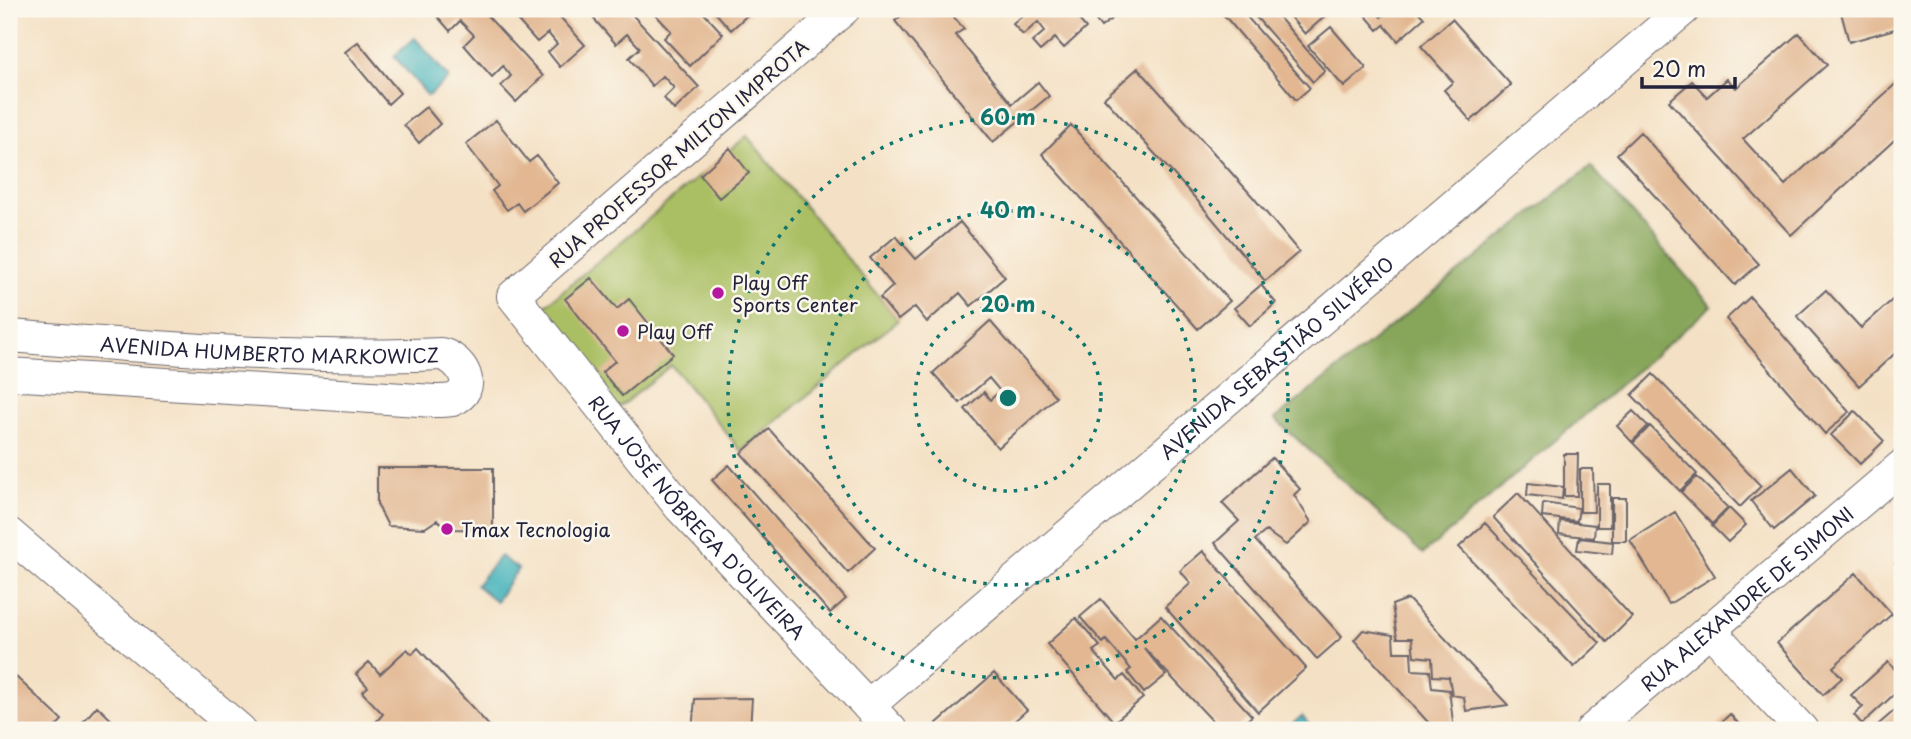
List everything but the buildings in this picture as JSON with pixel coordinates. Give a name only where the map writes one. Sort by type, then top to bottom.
[{"type":"street","name":"RUA PROFESSOR MILTON IMPROTA","points":[[513,296],[844,9]]},
{"type":"street","name":"AVENIDA SEBASTIÃO SILVÉRIO","points":[[868,706],[1684,9]]},
{"type":"street","name":"RUA JOSÉ NÓBREGA D'OLIVEIRA","points":[[513,296],[680,508],[891,730]]},
{"type":"street","name":"AVENIDA HUMBERTO MARKOWICZ","points":[[9,336],[286,355],[441,355],[460,364],[466,380],[458,397],[435,401],[9,374]]},
{"type":"street","name":"RUA ALEXANDRE DE SIMONI","points":[[1592,730],[1902,466]]},
{"type":"street","points":[[9,534],[240,730]]},
{"type":"street","points":[[1710,629],[1801,730]]},
{"type":"green space","name":"Play Off Sports Center","points":[[747,136],[898,320],[741,451],[671,365],[612,413],[533,316]]},
{"type":"green space","points":[[1591,166],[1712,306],[1423,554],[1275,419]]},
{"type":"water","points":[[415,38],[449,78],[428,96],[394,56]]},
{"type":"water","points":[[500,556],[518,569],[496,601],[476,585]]},
{"type":"water","points":[[1302,716],[1314,730],[1288,728]]},
{"type":"place","name":"Play Off Sports Center","points":[[718,293]]},
{"type":"place","name":"Play Off","points":[[623,331]]},
{"type":"place","name":"Tmax Tecnologia","points":[[447,529]]}]
